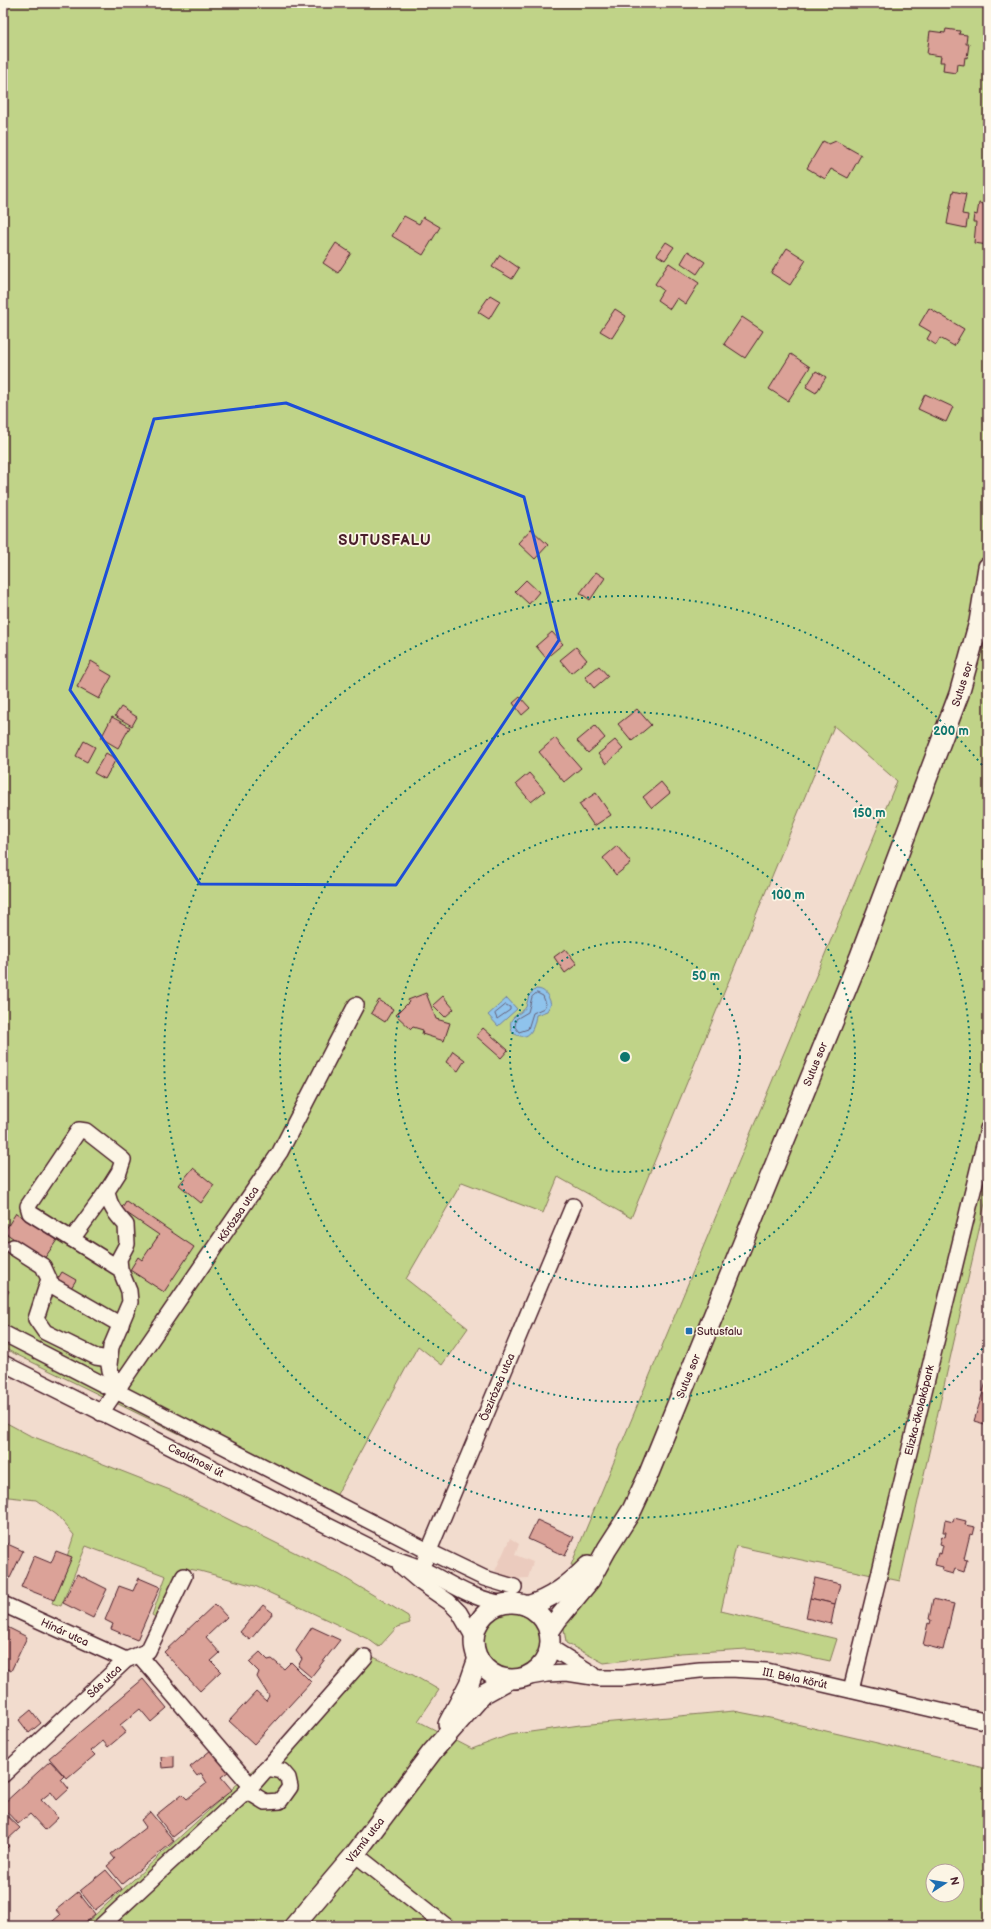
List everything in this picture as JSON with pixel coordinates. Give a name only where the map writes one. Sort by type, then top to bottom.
[{"type":"main road","name":"Sutus sor","points":[[607,1548],[632,1510],[647,1478],[860,956],[959,694],[979,622],[988,567]]},
{"type":"main road","points":[[527,1606],[549,1598],[570,1583],[607,1548]]},
{"type":"main road","points":[[432,1752],[484,1694],[538,1670],[544,1663],[557,1620],[590,1580],[607,1548]]},
{"type":"main road","points":[[516,1679],[490,1673],[478,1658],[474,1648],[474,1638],[477,1626],[484,1616],[494,1608],[505,1604],[516,1603],[527,1606],[541,1616],[550,1640]]},
{"type":"main road","points":[[432,1752],[469,1684],[478,1658]]},
{"type":"main road","name":"Vízmű utca","points":[[294,1926],[354,1854],[432,1752]]},
{"type":"street","name":"Kőrózsa utca","points":[[101,1413],[280,1152],[356,1005]]},
{"type":"street","name":"Elizka-ökolakópark","points":[[851,1690],[988,1129]]},
{"type":"street","points":[[72,1240],[107,1191],[119,1172],[123,1160],[86,1131],[79,1130],[28,1206],[30,1213],[72,1240],[120,1269]]},
{"type":"street","points":[[107,1191],[108,1202],[126,1225],[127,1244],[119,1259],[120,1269],[129,1291],[130,1302],[111,1347],[109,1359],[111,1375],[119,1388]]},
{"type":"street","name":"Őszirózsa utca","points":[[421,1569],[573,1206]]},
{"type":"street","points":[[13,1247],[43,1266],[49,1279],[36,1319],[45,1332],[96,1357],[109,1359]]},
{"type":"street","points":[[48,1283],[121,1325]]},
{"type":"street","points":[[3,1334],[119,1388],[428,1551],[484,1578],[514,1587]]},
{"type":"street","name":"Csalánosi út","points":[[3,1363],[390,1557],[421,1569],[472,1596],[487,1601],[505,1604]]},
{"type":"street","name":"Csalánosi út","points":[[390,1557],[420,1582],[450,1602],[459,1612],[474,1638]]},
{"type":"street","name":"Sás utca","points":[[3,1775],[133,1658],[148,1651],[184,1576]]},
{"type":"street","name":"Hínár utca","points":[[3,1604],[133,1658]]},
{"type":"street","points":[[550,1640],[599,1678]]},
{"type":"street","points":[[101,1926],[249,1789],[365,1656]]},
{"type":"street","points":[[133,1658],[249,1789],[265,1802],[280,1801],[290,1787],[288,1778],[282,1771],[266,1768]]},
{"type":"street","name":"III. Béla körút","points":[[516,1679],[547,1674],[567,1673],[599,1678],[624,1678],[700,1670],[767,1671],[988,1722]]},
{"type":"street","points":[[354,1854],[446,1926]]},
{"type":"highlighted area","points":[[286,403],[524,497],[559,640],[396,885],[200,884],[70,690],[154,419]]},
{"type":"shaded area","points":[[510,1538],[519,1544],[515,1555],[533,1562],[528,1578],[512,1579],[495,1571]]},
{"type":"green space","points":[[3,3],[988,3],[988,1190],[900,1581],[736,1546],[721,1611],[837,1639],[830,1661],[792,1653],[747,1649],[680,1653],[604,1663],[566,1643],[563,1622],[596,1570],[571,1565],[897,781],[834,726],[631,1218],[558,1177],[543,1213],[462,1182],[406,1279],[468,1328],[442,1365],[418,1346],[330,1507],[3,1348]]},
{"type":"green space","points":[[3,1421],[29,1435],[170,1490],[340,1575],[408,1616],[410,1623],[397,1627],[379,1647],[368,1639],[255,1586],[200,1571],[183,1568],[159,1619],[152,1615],[166,1576],[86,1546],[61,1606],[52,1603],[74,1535],[57,1515],[36,1500],[9,1497],[3,1511]]},
{"type":"green space","points":[[513,1612],[529,1617],[534,1621],[538,1626],[543,1642],[538,1658],[534,1663],[529,1667],[513,1672],[497,1667],[492,1663],[488,1658],[483,1642],[488,1626],[492,1621],[497,1617]]},
{"type":"green space","points":[[358,1650],[413,1675],[439,1690],[418,1721],[472,1749],[509,1735],[580,1725],[734,1711],[775,1719],[988,1769],[988,1926],[83,1926],[282,1743]]},
{"type":"water","points":[[536,989],[542,990],[546,993],[551,1004],[547,1011],[536,1015],[534,1025],[530,1033],[519,1036],[513,1033],[511,1027],[512,1020],[526,1007],[529,995]]},
{"type":"water","points":[[507,998],[517,1009],[498,1026],[488,1015]]},
{"type":"building","points":[[946,29],[960,31],[959,34],[967,35],[966,44],[969,44],[967,58],[965,57],[964,65],[957,64],[956,73],[943,71],[944,62],[940,62],[941,56],[927,54],[930,31],[945,33]]},
{"type":"building","points":[[823,141],[829,144],[836,141],[861,155],[848,178],[831,169],[825,179],[807,168]]},
{"type":"building","points":[[953,191],[966,194],[962,214],[968,215],[966,228],[947,224]]},
{"type":"building","points":[[979,203],[988,205],[988,245],[974,243],[976,222],[973,222],[974,214],[977,215]]},
{"type":"building","points":[[404,216],[419,224],[423,217],[440,227],[423,255],[392,236]]},
{"type":"building","points":[[666,242],[674,247],[665,260],[657,255]]},
{"type":"building","points":[[336,243],[351,253],[338,273],[323,263]]},
{"type":"building","points":[[787,248],[806,260],[790,285],[771,273]]},
{"type":"building","points":[[688,251],[705,262],[697,274],[681,263]]},
{"type":"building","points":[[500,255],[519,268],[512,279],[492,267]]},
{"type":"building","points":[[669,263],[699,283],[686,304],[677,298],[670,309],[657,300],[663,290],[655,284]]},
{"type":"building","points":[[490,295],[500,301],[489,319],[478,312]]},
{"type":"building","points":[[929,308],[964,329],[954,346],[940,338],[936,345],[927,339],[931,332],[919,325]]},
{"type":"building","points":[[615,309],[626,316],[612,338],[600,331]]},
{"type":"building","points":[[742,317],[763,331],[745,358],[724,344]]},
{"type":"building","points":[[791,354],[810,367],[788,401],[769,389]]},
{"type":"building","points":[[816,371],[826,377],[816,393],[806,387]]},
{"type":"building","points":[[925,394],[953,407],[946,422],[918,409]]},
{"type":"building","points":[[531,529],[548,545],[535,559],[518,543]]},
{"type":"building","points":[[596,572],[605,578],[590,600],[580,593]]},
{"type":"building","points":[[526,580],[539,592],[529,604],[515,591]]},
{"type":"building","points":[[552,632],[563,644],[546,658],[536,646]]},
{"type":"building","points":[[576,647],[587,660],[571,673],[560,660]]},
{"type":"building","points":[[91,661],[101,667],[100,669],[112,676],[99,699],[77,687]]},
{"type":"building","points":[[599,666],[608,676],[594,688],[585,677]]},
{"type":"building","points":[[520,697],[530,708],[522,715],[513,703]]},
{"type":"building","points":[[121,707],[137,717],[132,726],[115,716]]},
{"type":"building","points":[[637,709],[651,725],[632,741],[618,724]]},
{"type":"building","points":[[112,717],[130,727],[118,748],[101,738]]},
{"type":"building","points":[[595,726],[605,738],[588,753],[577,741]]},
{"type":"building","points":[[555,738],[581,768],[564,782],[539,752]]},
{"type":"building","points":[[615,740],[623,749],[606,764],[598,754]]},
{"type":"building","points":[[84,741],[95,747],[87,762],[76,756]]},
{"type":"building","points":[[106,753],[116,759],[105,779],[94,773]]},
{"type":"building","points":[[529,773],[545,791],[531,802],[516,784]]},
{"type":"building","points":[[661,782],[670,793],[652,808],[643,797]]},
{"type":"building","points":[[596,793],[611,815],[594,826],[579,804]]},
{"type":"building","points":[[617,846],[631,863],[616,875],[603,858]]},
{"type":"building","points":[[565,949],[577,964],[565,973],[554,957]]},
{"type":"building","points":[[426,993],[436,1019],[450,1023],[444,1041],[422,1034],[423,1030],[413,1027],[411,1029],[396,1015],[409,1002],[408,1000]]},
{"type":"building","points":[[443,996],[454,1009],[445,1017],[433,1005]]},
{"type":"building","points":[[379,1000],[393,1009],[385,1022],[371,1013]]},
{"type":"building","points":[[483,1028],[508,1050],[501,1058],[476,1036]]},
{"type":"building","points":[[453,1051],[465,1060],[458,1071],[446,1062]]},
{"type":"building","points":[[193,1168],[214,1185],[201,1203],[179,1185]]},
{"type":"building","points":[[126,1201],[194,1247],[164,1292],[130,1270],[138,1257],[142,1260],[159,1235],[121,1209]]},
{"type":"building","points":[[16,1213],[57,1240],[44,1259],[4,1232]]},
{"type":"building","points":[[62,1272],[76,1280],[71,1288],[57,1280]]},
{"type":"building","points":[[3,1287],[9,1291],[3,1303]]},
{"type":"building","points":[[986,1382],[988,1383],[988,1425],[974,1421]]},
{"type":"building","points":[[954,1518],[966,1521],[965,1525],[975,1527],[973,1535],[970,1534],[964,1559],[967,1560],[964,1572],[955,1569],[953,1574],[942,1571],[943,1567],[935,1565],[938,1553],[941,1554],[943,1545],[940,1544],[942,1536],[945,1537],[946,1532],[943,1532],[945,1520],[953,1522]]},
{"type":"building","points":[[537,1520],[574,1537],[565,1556],[528,1539]]},
{"type":"building","points":[[3,1542],[23,1551],[10,1578],[3,1575]]},
{"type":"building","points":[[56,1551],[72,1557],[54,1600],[21,1587],[34,1556],[51,1563]]},
{"type":"building","points":[[77,1574],[107,1589],[93,1618],[63,1603]]},
{"type":"building","points":[[139,1578],[160,1587],[137,1640],[111,1629],[113,1624],[105,1620],[119,1586],[133,1591]]},
{"type":"building","points":[[815,1578],[840,1584],[835,1604],[810,1598]]},
{"type":"building","points":[[810,1598],[835,1604],[831,1624],[806,1618]]},
{"type":"building","points":[[933,1599],[954,1604],[943,1650],[923,1645],[928,1623],[930,1624],[931,1620],[929,1619]]},
{"type":"building","points":[[215,1604],[227,1617],[206,1637],[220,1653],[211,1661],[221,1671],[200,1691],[164,1652]]},
{"type":"building","points":[[263,1605],[273,1613],[250,1640],[240,1632]]},
{"type":"building","points":[[3,1625],[27,1637],[11,1671],[3,1667]]},
{"type":"building","points":[[312,1627],[340,1640],[311,1677],[298,1666],[302,1659],[296,1651]]},
{"type":"building","points":[[260,1652],[268,1660],[272,1659],[284,1669],[291,1662],[311,1682],[254,1744],[229,1721],[256,1692],[266,1701],[269,1696],[257,1677],[259,1672],[249,1662]]},
{"type":"building","points":[[143,1679],[167,1708],[151,1722],[140,1709],[120,1725],[126,1732],[108,1747],[103,1741],[91,1751],[95,1755],[67,1779],[49,1758]]},
{"type":"building","points":[[31,1710],[41,1723],[29,1733],[19,1720]]},
{"type":"building","points":[[211,1750],[228,1772],[221,1777],[232,1790],[173,1837],[156,1815],[182,1794],[187,1799],[207,1783],[201,1773],[197,1776],[190,1767]]},
{"type":"building","points":[[174,1756],[174,1767],[162,1768],[161,1757]]},
{"type":"building","points":[[50,1761],[64,1776],[61,1779],[69,1789],[57,1800],[51,1792],[41,1800],[58,1818],[45,1830],[30,1814],[18,1824],[3,1808],[3,1804]]},
{"type":"building","points":[[3,1812],[20,1828],[5,1842],[9,1846],[3,1852]]},
{"type":"building","points":[[150,1812],[174,1841],[122,1884],[107,1866],[115,1859],[111,1854],[146,1827],[141,1820]]},
{"type":"building","points":[[106,1870],[122,1889],[95,1910],[80,1891]]},
{"type":"building","points":[[78,1892],[95,1914],[81,1926],[47,1926],[60,1915],[56,1910]]},
{"type":"place","name":"Sutusfalu","points":[[689,1331]]},
{"type":"district","name":"SUTUSFALU","points":[[385,540]]}]
